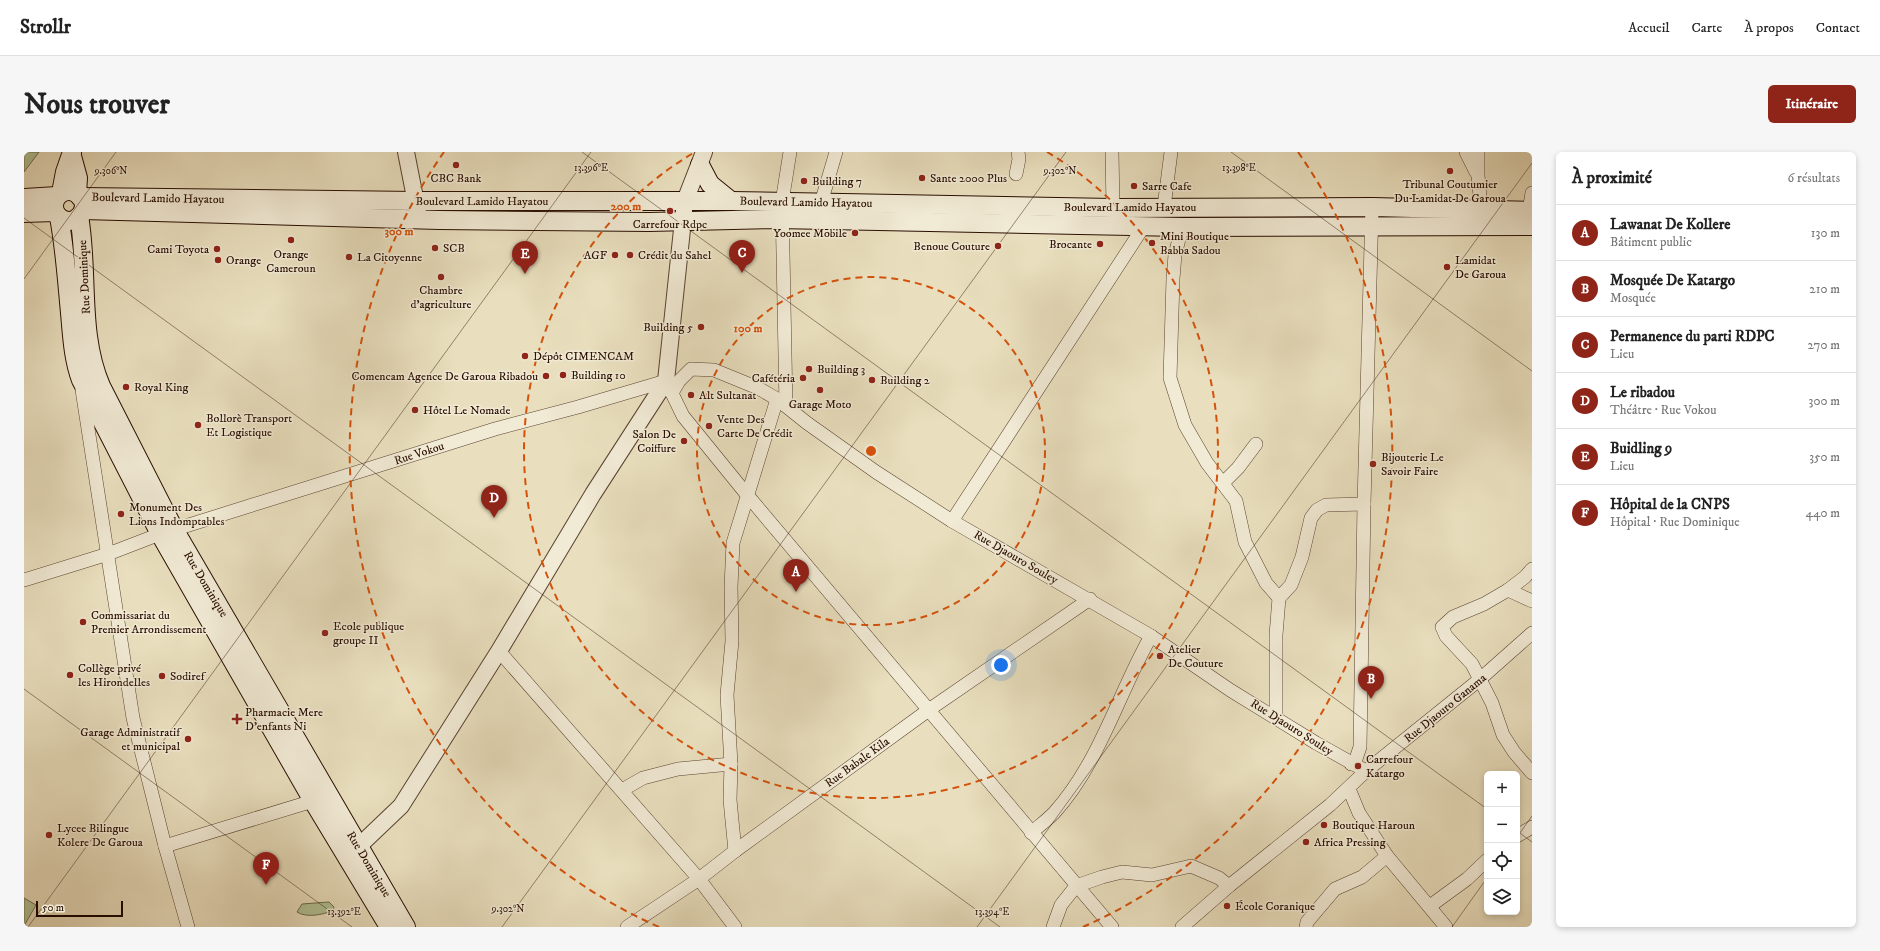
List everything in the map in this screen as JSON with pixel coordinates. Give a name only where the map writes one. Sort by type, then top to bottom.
[{"type":"main road","points":[[69,204],[78,178],[72,154]]},
{"type":"main road","points":[[702,159],[710,184],[730,201]]},
{"type":"main road","name":"Boulevard Lamido Hayatou","points":[[24,198],[69,204],[418,219],[683,221],[783,211],[821,203],[1144,226],[1182,227],[1372,227],[1482,217],[1531,216]]},
{"type":"main road","name":"Boulevard Lamido Hayatou","points":[[24,213],[69,204],[416,201],[730,201],[783,211],[1005,215],[1113,208],[1372,207],[1482,217]]},
{"type":"main road","name":"Rue Dominique","points":[[69,204],[64,247],[76,367],[81,380],[113,426],[167,531],[313,801],[352,851],[406,927]]},
{"type":"main road","name":"Rue Dominique","points":[[69,204],[88,346],[94,370],[113,426]]},
{"type":"main road","name":"Rue Dominique","points":[[167,531],[327,790],[341,818],[352,851],[389,927]]},
{"type":"street","points":[[406,152],[416,201],[418,219]]},
{"type":"street","points":[[736,850],[730,800],[731,764],[726,695],[732,641],[731,587],[733,543],[748,496],[782,402],[783,211],[790,152]]},
{"type":"street","points":[[821,203],[836,152]]},
{"type":"street","points":[[1016,174],[1019,159],[1018,152]]},
{"type":"street","points":[[1112,152],[1113,208]]},
{"type":"street","points":[[1164,208],[1171,152]]},
{"type":"street","points":[[1466,152],[1478,175]]},
{"type":"street","points":[[1478,152],[1478,175],[1482,217]]},
{"type":"street","points":[[352,851],[401,806],[499,651],[593,494],[669,387],[685,201],[702,159]]},
{"type":"street","points":[[1531,216],[1532,193]]},
{"type":"street","points":[[1351,764],[1356,759],[1360,747],[1364,504],[1372,207]]},
{"type":"street","points":[[952,521],[1144,226]]},
{"type":"street","points":[[1182,227],[1173,279],[1170,378],[1184,425],[1207,463],[1236,501],[1245,542],[1266,583],[1279,598]]},
{"type":"street","name":"Rue Djaouro Souley","points":[[669,387],[679,381],[691,369],[714,370],[758,388],[782,402],[807,423],[876,472],[952,521],[1152,636],[1230,690],[1351,764],[1366,771]]},
{"type":"street","points":[[81,380],[133,718],[165,846],[188,927]]},
{"type":"street","points":[[669,387],[684,416],[748,496],[930,709],[1031,833],[1112,927]]},
{"type":"street","name":"Rue Vokou","points":[[24,580],[108,554],[167,531],[495,429],[578,407],[669,387]]},
{"type":"street","points":[[1222,483],[1238,468],[1256,444]]},
{"type":"street","points":[[1276,718],[1276,643],[1279,598],[1291,585],[1302,557],[1311,518],[1317,510],[1326,505],[1364,504]]},
{"type":"street","points":[[1532,569],[1525,577],[1508,590],[1484,604],[1453,617],[1442,627],[1446,636],[1472,664],[1492,703],[1503,736],[1514,752],[1532,772]]},
{"type":"street","points":[[1508,590],[1532,601]]},
{"type":"street","name":"Rue Babale Kila","points":[[627,927],[699,879],[736,850],[930,709],[1090,599]]},
{"type":"street","name":"Rue Djaouro Ganama","points":[[1182,927],[1229,886],[1349,789],[1366,771],[1479,680],[1532,633]]},
{"type":"street","points":[[1031,833],[1054,813],[1084,771],[1118,706],[1129,676],[1152,636]]},
{"type":"street","points":[[499,651],[699,879],[735,927]]},
{"type":"street","points":[[622,790],[643,778],[678,769],[731,764]]},
{"type":"street","points":[[1349,789],[1359,813],[1387,856],[1446,927]]},
{"type":"street","points":[[165,846],[313,801],[327,790]]},
{"type":"street","points":[[1520,834],[1532,827]]},
{"type":"street","points":[[1306,927],[1308,922],[1335,889],[1362,877],[1387,856]]},
{"type":"street","points":[[1430,906],[1462,883],[1484,863]]},
{"type":"street","points":[[1054,927],[1061,906],[1076,886],[1122,872],[1152,875],[1191,866],[1218,878],[1229,886]]},
{"type":"green space","points":[[24,152],[39,152],[24,172]]},
{"type":"green space","points":[[24,898],[36,905],[24,926]]},
{"type":"green space","points":[[329,902],[334,907],[333,910],[325,913],[305,915],[297,912],[302,904]]},
{"type":"place","name":"CBC Bank","points":[[456,165]]},
{"type":"place","name":"Tribunal Coutumier Du Lamidat De Garoua","points":[[1450,171]]},
{"type":"place","name":"Sante 2000 Plus","points":[[922,178]]},
{"type":"place","name":"Building 7","points":[[804,181]]},
{"type":"place","name":"Sarre Cafe","points":[[1134,186]]},
{"type":"place","name":"Carrefour Rdpc","points":[[670,211]]},
{"type":"place","name":"Yoomee Mobile","points":[[855,233]]},
{"type":"place","name":"Orange Cameroun","points":[[291,240]]},
{"type":"place","name":"Mini Boutique Babba Sadou","points":[[1152,243]]},
{"type":"place","name":"Brocante","points":[[1100,244]]},
{"type":"place","name":"Benoue Couture","points":[[998,246]]},
{"type":"place","name":"SCB","points":[[435,248]]},
{"type":"place","name":"Cami Toyota","points":[[217,249]]},
{"type":"place","name":"AGF","points":[[615,255]]},
{"type":"place","name":"Crédit du Sahel","points":[[630,255]]},
{"type":"place","name":"La Citoyenne","points":[[349,257]]},
{"type":"place","name":"Orange","points":[[218,260]]},
{"type":"place","name":"Lamidat De Garoua","points":[[1447,267]]},
{"type":"place","name":"Permanence du parti RDPC","points":[[742,273]]},
{"type":"place","name":"Buidling 9","points":[[525,274]]},
{"type":"place","name":"Chambre d'agriculture","points":[[441,277]]},
{"type":"place","name":"Building 5","points":[[701,327]]},
{"type":"place","name":"Dépôt CIMENCAM","points":[[525,356]]},
{"type":"place","name":"Building 3","points":[[809,369]]},
{"type":"place","name":"Building 10","points":[[563,375]]},
{"type":"place","name":"Comencam Agence De Garoua Ribadou","points":[[546,376]]},
{"type":"place","name":"Cafétéria","points":[[803,378]]},
{"type":"place","name":"Building 2","points":[[872,380]]},
{"type":"place","name":"Royal King","points":[[126,387]]},
{"type":"place","name":"Garage Moto","points":[[820,390]]},
{"type":"place","name":"Alt Sultanat","points":[[691,395]]},
{"type":"place","name":"Hôtel Le Nomade","points":[[415,410]]},
{"type":"place","name":"Bollorè Transport Et Logistique","points":[[198,425]]},
{"type":"place","name":"Vente Des Carte De Crédit","points":[[709,426]]},
{"type":"place","name":"Salon De Coiffure","points":[[684,441]]},
{"type":"place","name":"Bijouterie Le Savoir Faire","points":[[1373,464]]},
{"type":"place","name":"Monument Des Lions Indomptables","points":[[121,514]]},
{"type":"place","name":"Le ribadou","points":[[494,518]]},
{"type":"place","name":"Lawanat De Kollere","points":[[796,592]]},
{"type":"place","name":"Commissariat du Premier Arrondissement","points":[[83,622]]},
{"type":"place","name":"Ecole publique groupe II","points":[[325,633]]},
{"type":"place","name":"Atelier De Couture","points":[[1160,656]]},
{"type":"place","name":"Collège privé les Hirondelles","points":[[70,675]]},
{"type":"place","name":"Sodiref","points":[[162,676]]},
{"type":"place","name":"Mosquée De Katargo","points":[[1371,699]]},
{"type":"place","name":"Pharmacie Mere D'enfants Ni","points":[[237,719]]},
{"type":"place","name":"Garage Administratif et municipal","points":[[188,739]]},
{"type":"place","name":"Carrefour Katargo","points":[[1358,766]]},
{"type":"place","name":"Boutique Haroun","points":[[1324,825]]},
{"type":"place","name":"Lycee Bilingue Kolere De Garoua","points":[[49,835]]},
{"type":"place","name":"Africa Pressing","points":[[1306,842]]},
{"type":"place","name":"Hôpital de la CNPS","points":[[266,885]]},
{"type":"place","name":"École Coranique","points":[[1227,906]]}]
